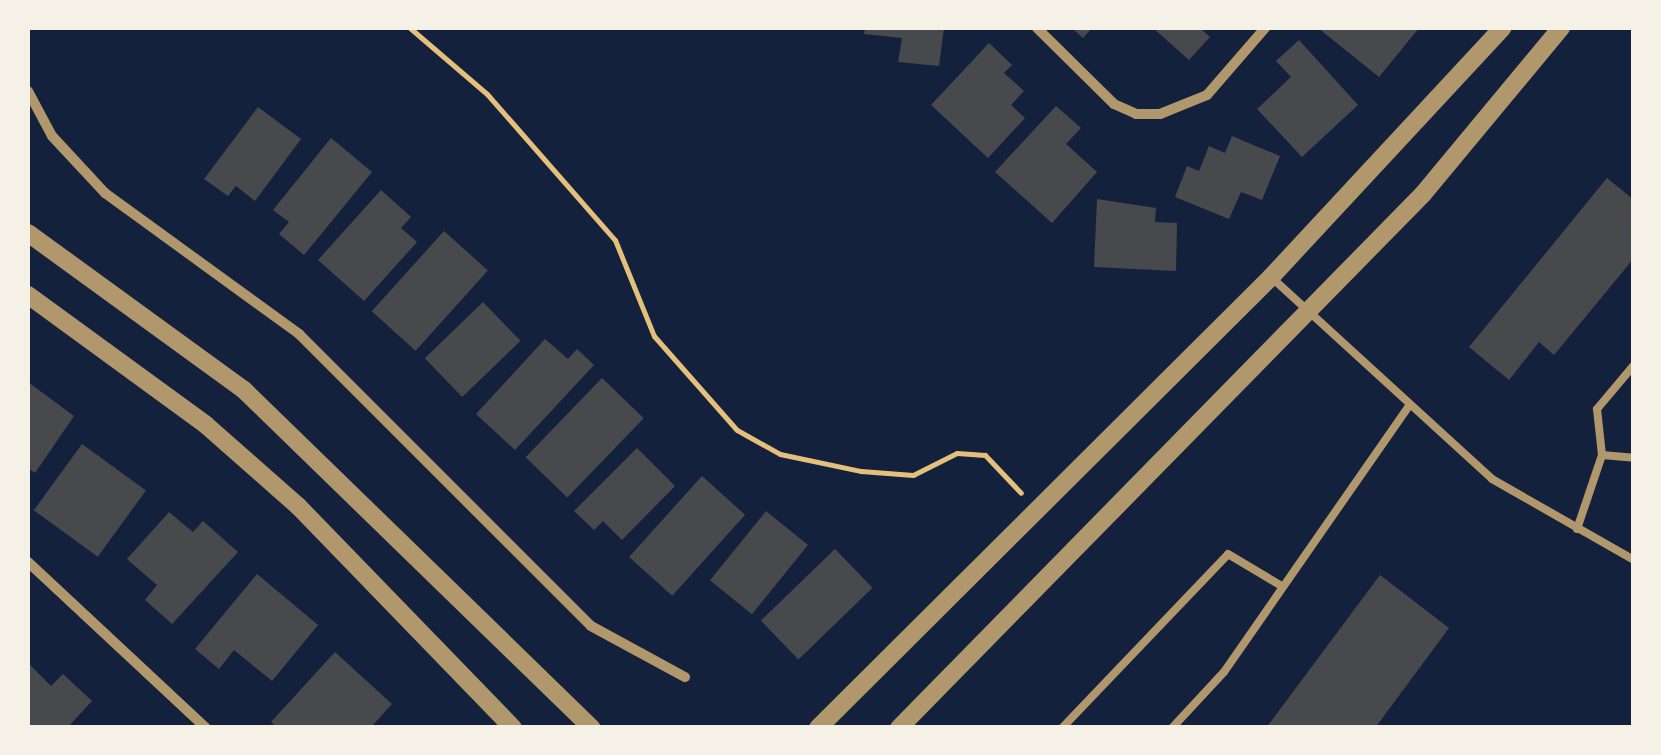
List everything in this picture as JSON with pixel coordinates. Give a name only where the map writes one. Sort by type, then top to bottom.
[{"type":"street","points":[[1037,28],[1114,104],[1136,114],[1160,114],[1207,95],[1265,28]]},
{"type":"street","points":[[818,728],[1271,277],[1502,28]]},
{"type":"street","points":[[899,728],[1308,312],[1499,108],[1560,28]]},
{"type":"street","points":[[28,91],[52,136],[105,192],[299,334],[592,626],[685,677]]},
{"type":"street","points":[[28,233],[244,390],[592,728]]},
{"type":"street","points":[[28,294],[178,403],[298,506],[513,728]]},
{"type":"street","points":[[28,562],[206,728]]},
{"type":"lane","points":[[1271,277],[1492,479],[1634,560]]},
{"type":"lane","points":[[1576,528],[1602,456],[1597,409],[1634,365]]},
{"type":"lane","points":[[1172,728],[1224,672],[1280,585],[1409,406]]},
{"type":"lane","points":[[1602,456],[1634,458]]},
{"type":"lane","points":[[1062,728],[1228,554],[1280,585]]},
{"type":"path","points":[[410,28],[487,94],[615,240],[654,336],[737,430],[780,454],[861,471],[913,475],[957,453],[985,455],[1037,509]]},
{"type":"building","points":[[865,28],[944,28],[939,66],[898,62],[902,38],[864,34]]},
{"type":"building","points":[[1072,28],[1092,28],[1083,38]]},
{"type":"building","points":[[1153,28],[1200,28],[1210,37],[1189,60]]},
{"type":"building","points":[[1318,28],[1419,28],[1379,77]]},
{"type":"building","points":[[1299,40],[1358,105],[1302,157],[1257,109],[1291,77],[1276,61]]},
{"type":"building","points":[[989,43],[1012,65],[1004,73],[1024,91],[1011,105],[1025,118],[988,158],[931,105]]},
{"type":"building","points":[[1056,106],[1081,128],[1066,144],[1097,172],[1052,223],[995,172]]},
{"type":"building","points":[[258,107],[301,139],[255,201],[236,186],[228,196],[204,179]]},
{"type":"building","points":[[1232,136],[1280,156],[1262,200],[1241,192],[1229,219],[1175,197],[1187,166],[1199,171],[1209,146],[1225,153]]},
{"type":"building","points":[[331,138],[372,172],[304,255],[279,234],[289,222],[273,210]]},
{"type":"building","points":[[1607,178],[1634,200],[1634,258],[1554,355],[1539,342],[1509,380],[1469,347]]},
{"type":"building","points":[[381,190],[411,217],[401,228],[417,242],[364,301],[318,260]]},
{"type":"building","points":[[1097,199],[1156,208],[1155,222],[1177,223],[1176,271],[1094,267]]},
{"type":"building","points":[[444,231],[488,270],[416,351],[372,311]]},
{"type":"building","points":[[483,302],[521,341],[462,397],[425,358]]},
{"type":"building","points":[[545,339],[568,359],[577,349],[594,365],[515,450],[476,414]]},
{"type":"building","points":[[602,378],[644,418],[567,497],[526,457]]},
{"type":"building","points":[[28,382],[74,416],[35,473],[28,468]]},
{"type":"building","points":[[82,444],[146,490],[98,557],[34,510]]},
{"type":"building","points":[[637,448],[675,486],[622,540],[603,521],[594,530],[574,511]]},
{"type":"building","points":[[702,476],[745,515],[672,596],[629,557]]},
{"type":"building","points":[[766,511],[808,545],[752,614],[710,580]]},
{"type":"building","points":[[169,512],[193,532],[203,521],[238,552],[172,624],[145,600],[157,585],[127,559]]},
{"type":"building","points":[[835,549],[873,588],[798,659],[761,621]]},
{"type":"building","points":[[257,574],[318,625],[272,681],[234,650],[219,669],[195,649]]},
{"type":"building","points":[[1380,575],[1449,628],[1375,728],[1266,728]]},
{"type":"building","points":[[335,652],[392,704],[370,728],[277,728],[271,722]]},
{"type":"building","points":[[28,663],[51,686],[63,674],[92,701],[67,728],[28,728]]}]
